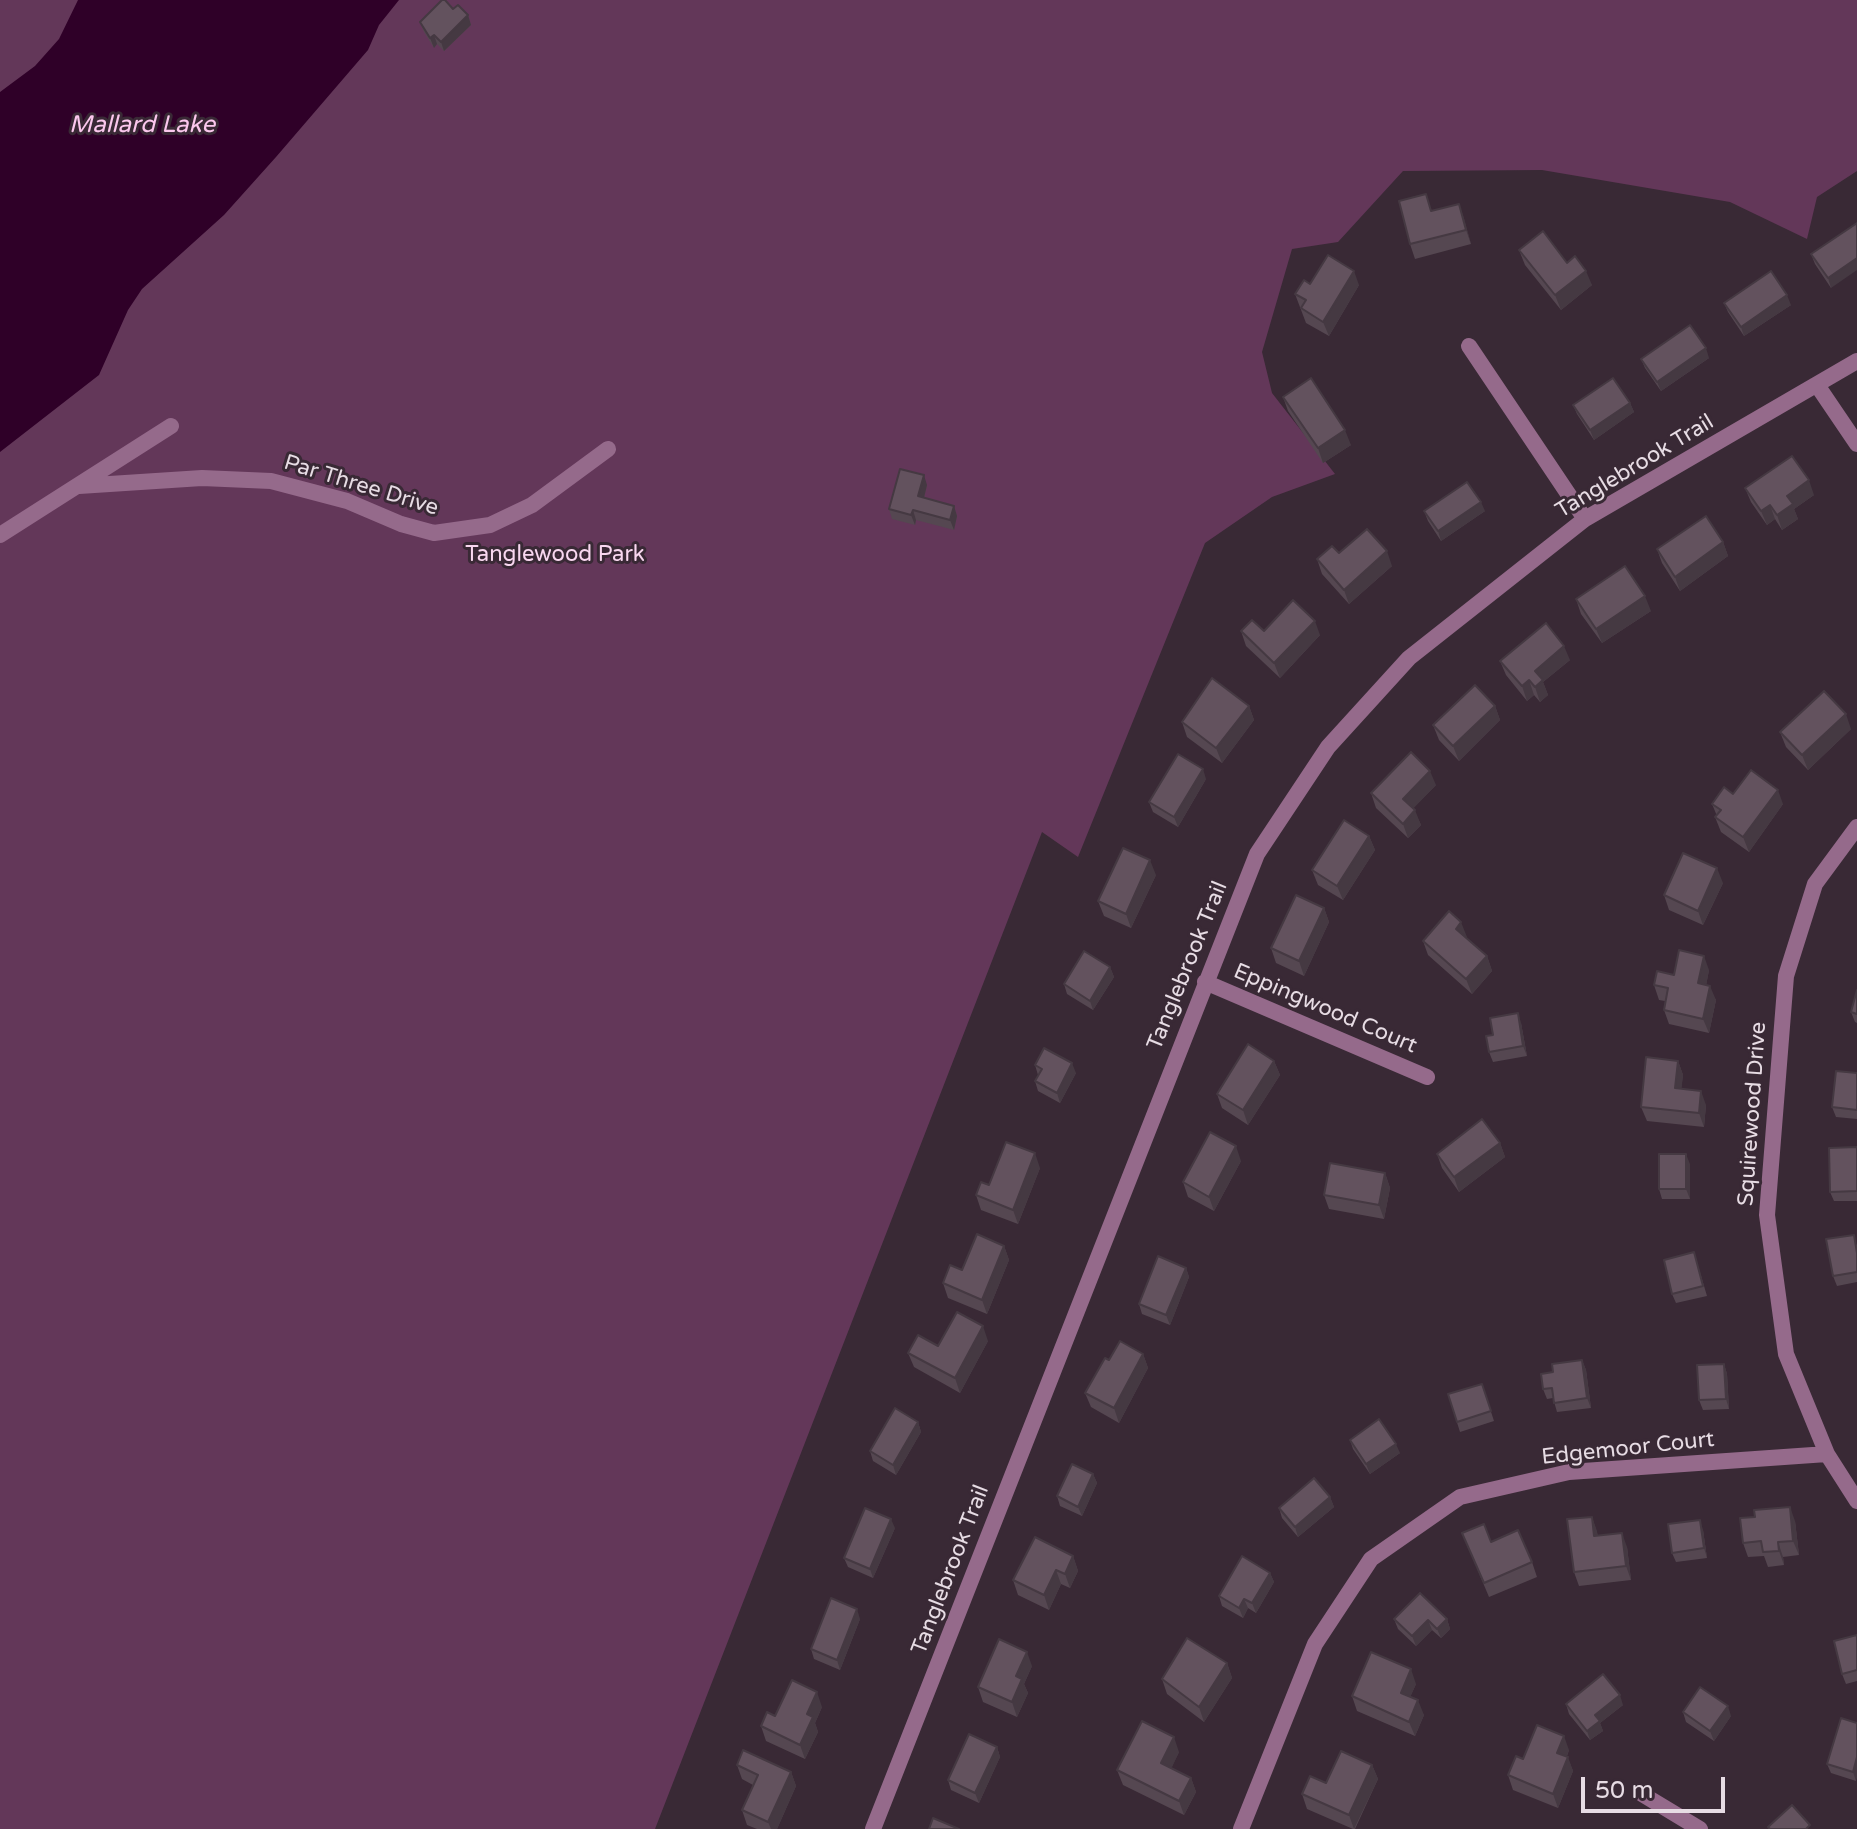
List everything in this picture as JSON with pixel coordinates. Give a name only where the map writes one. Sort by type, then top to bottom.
[{"type":"street","points":[[1469,346],[1585,519]]},
{"type":"street","name":"Tanglebrook Trail","points":[[873,1829],[1257,854],[1328,747],[1409,658],[1585,519],[1857,361]]},
{"type":"street","points":[[1817,385],[1857,444]]},
{"type":"street","points":[[0,535],[171,426]]},
{"type":"street","name":"Par Three Drive","points":[[79,486],[202,478],[271,481],[347,501],[401,524],[434,533],[490,525],[532,505],[608,449]]},
{"type":"street","name":"Squirewood Drive","points":[[1857,827],[1815,884],[1786,976],[1767,1215],[1786,1354],[1827,1454],[1857,1501]]},
{"type":"street","name":"Eppingwood Court","points":[[1205,982],[1427,1077]]},
{"type":"street","name":"Edgemoor Court","points":[[1241,1829],[1315,1644],[1371,1559],[1460,1497],[1569,1472],[1827,1454]]},
{"type":"street","points":[[1642,1794],[1700,1829]]},
{"type":"green space","name":"Tanglewood Park","points":[[0,0],[1857,0],[1857,171],[1817,197],[1807,239],[1730,202],[1542,170],[1403,171],[1338,242],[1292,249],[1262,352],[1272,393],[1335,474],[1272,497],[1205,543],[1078,857],[1042,832],[655,1829],[0,1829]]},
{"type":"water","name":"Mallard Lake","points":[[78,0],[399,0],[379,25],[368,50],[276,157],[224,215],[142,289],[128,310],[99,375],[0,452],[0,92],[35,66],[59,39]]},
{"type":"building","points":[[442,0],[453,9],[458,5],[468,15],[441,42],[434,35],[430,38],[420,22]]},
{"type":"building","points":[[1426,194],[1431,211],[1459,204],[1466,230],[1410,244],[1399,201]]},
{"type":"building","points":[[1857,223],[1857,258],[1828,278],[1811,254]]},
{"type":"building","points":[[1543,231],[1567,263],[1575,256],[1586,271],[1555,295],[1519,250]]},
{"type":"building","points":[[1328,255],[1354,271],[1323,322],[1301,308],[1306,300],[1295,294],[1304,280],[1310,284]]},
{"type":"building","points":[[1771,271],[1787,295],[1741,327],[1724,303]]},
{"type":"building","points":[[1690,325],[1706,348],[1657,382],[1641,359]]},
{"type":"building","points":[[1311,378],[1345,430],[1318,448],[1283,397]]},
{"type":"building","points":[[1613,378],[1630,403],[1590,430],[1573,405]]},
{"type":"building","points":[[1792,456],[1809,480],[1787,496],[1793,504],[1777,515],[1770,505],[1761,511],[1745,488]]},
{"type":"building","points":[[900,469],[924,475],[918,496],[954,506],[950,520],[913,510],[911,515],[889,509]]},
{"type":"building","points":[[1467,482],[1481,502],[1438,531],[1424,511]]},
{"type":"building","points":[[1706,516],[1723,542],[1675,577],[1657,549]]},
{"type":"building","points":[[1367,529],[1387,551],[1344,590],[1317,559],[1332,546],[1339,553]]},
{"type":"building","points":[[1625,566],[1645,596],[1596,629],[1576,599]]},
{"type":"building","points":[[1293,600],[1315,621],[1274,663],[1241,631],[1252,620],[1264,631]]},
{"type":"building","points":[[1546,623],[1564,646],[1535,671],[1543,680],[1535,687],[1529,680],[1522,686],[1500,661]]},
{"type":"building","points":[[1212,678],[1249,706],[1216,748],[1182,722]]},
{"type":"building","points":[[1475,685],[1495,706],[1453,746],[1433,725]]},
{"type":"building","points":[[1824,691],[1846,714],[1802,755],[1780,732]]},
{"type":"building","points":[[1411,752],[1430,771],[1403,799],[1415,810],[1403,824],[1371,793]]},
{"type":"building","points":[[1178,754],[1203,769],[1174,817],[1149,802]]},
{"type":"building","points":[[1751,770],[1778,790],[1743,837],[1715,817],[1721,810],[1712,804],[1724,787],[1733,794]]},
{"type":"building","points":[[1344,820],[1369,836],[1337,886],[1312,870]]},
{"type":"building","points":[[1123,848],[1150,860],[1126,914],[1098,901]]},
{"type":"building","points":[[1683,853],[1717,868],[1698,911],[1664,895]]},
{"type":"building","points":[[1296,895],[1324,908],[1299,961],[1271,948]]},
{"type":"building","points":[[1449,911],[1461,922],[1456,929],[1487,956],[1466,979],[1423,941]]},
{"type":"building","points":[[1679,950],[1704,956],[1698,983],[1710,986],[1703,1019],[1664,1010],[1668,988],[1654,985],[1657,971],[1674,975]]},
{"type":"building","points":[[1084,951],[1110,967],[1090,1001],[1064,984]]},
{"type":"building","points":[[1857,990],[1857,1014],[1851,1012]]},
{"type":"building","points":[[1518,1013],[1523,1046],[1489,1052],[1486,1036],[1493,1035],[1490,1018]]},
{"type":"building","points":[[1248,1044],[1274,1061],[1243,1110],[1217,1094]]},
{"type":"building","points":[[1044,1048],[1072,1063],[1057,1093],[1035,1081],[1042,1069],[1035,1065]]},
{"type":"building","points":[[1646,1057],[1678,1061],[1675,1088],[1701,1091],[1699,1113],[1641,1107]]},
{"type":"building","points":[[1836,1071],[1857,1073],[1857,1110],[1832,1107]]},
{"type":"building","points":[[1482,1119],[1500,1143],[1454,1177],[1437,1154]]},
{"type":"building","points":[[1210,1132],[1236,1146],[1209,1197],[1183,1182]]},
{"type":"building","points":[[1006,1142],[1035,1153],[1013,1210],[976,1195],[981,1182],[989,1185]]},
{"type":"building","points":[[1857,1147],[1857,1191],[1830,1192],[1829,1148]]},
{"type":"building","points":[[1659,1154],[1686,1154],[1686,1189],[1659,1189]]},
{"type":"building","points":[[1330,1163],[1385,1173],[1379,1205],[1324,1195]]},
{"type":"building","points":[[977,1234],[1004,1246],[982,1300],[943,1283],[950,1265],[962,1270]]},
{"type":"building","points":[[1854,1235],[1857,1272],[1833,1276],[1826,1239]]},
{"type":"building","points":[[1694,1252],[1703,1286],[1672,1294],[1664,1260]]},
{"type":"building","points":[[1158,1256],[1186,1268],[1166,1315],[1139,1304]]},
{"type":"building","points":[[957,1312],[983,1326],[955,1378],[908,1353],[918,1335],[938,1346]]},
{"type":"building","points":[[1120,1341],[1143,1354],[1114,1408],[1085,1393],[1105,1358],[1109,1360]]},
{"type":"building","points":[[1582,1360],[1587,1398],[1554,1403],[1552,1388],[1543,1389],[1541,1374],[1553,1372],[1552,1364]]},
{"type":"building","points":[[1724,1364],[1726,1399],[1699,1400],[1697,1365]]},
{"type":"building","points":[[1482,1384],[1491,1411],[1457,1422],[1448,1394]]},
{"type":"building","points":[[895,1408],[918,1422],[893,1465],[870,1451]]},
{"type":"building","points":[[1379,1419],[1396,1444],[1366,1464],[1350,1440]]},
{"type":"building","points":[[1072,1464],[1093,1474],[1078,1507],[1057,1496]]},
{"type":"building","points":[[1314,1478],[1330,1497],[1295,1527],[1279,1508]]},
{"type":"building","points":[[1790,1507],[1793,1541],[1778,1542],[1779,1551],[1763,1552],[1761,1541],[1743,1543],[1740,1518],[1755,1517],[1754,1510]]},
{"type":"building","points":[[865,1508],[891,1519],[870,1569],[844,1558]]},
{"type":"building","points":[[1592,1517],[1594,1536],[1622,1533],[1626,1566],[1574,1572],[1567,1519]]},
{"type":"building","points":[[1700,1520],[1704,1548],[1672,1553],[1668,1524]]},
{"type":"building","points":[[1484,1524],[1491,1542],[1518,1530],[1532,1562],[1484,1583],[1462,1533]]},
{"type":"building","points":[[1035,1537],[1073,1556],[1065,1574],[1056,1570],[1044,1595],[1013,1580]]},
{"type":"building","points":[[1242,1556],[1270,1573],[1252,1603],[1244,1599],[1239,1608],[1219,1596]]},
{"type":"building","points":[[1420,1593],[1447,1619],[1437,1629],[1428,1620],[1412,1636],[1394,1619]]},
{"type":"building","points":[[831,1598],[857,1609],[837,1660],[811,1649]]},
{"type":"building","points":[[1857,1635],[1857,1670],[1842,1674],[1834,1641]]},
{"type":"building","points":[[1187,1638],[1227,1663],[1199,1707],[1162,1679]]},
{"type":"building","points":[[999,1639],[1027,1652],[1016,1676],[1022,1679],[1012,1702],[978,1687]]},
{"type":"building","points":[[1371,1652],[1411,1669],[1401,1693],[1418,1700],[1409,1722],[1352,1696]]},
{"type":"building","points":[[1603,1674],[1620,1695],[1595,1715],[1600,1721],[1587,1731],[1566,1704]]},
{"type":"building","points":[[792,1680],[817,1692],[807,1714],[813,1717],[800,1745],[761,1726],[767,1712],[775,1716]]},
{"type":"building","points":[[1700,1687],[1728,1706],[1710,1731],[1683,1712]]},
{"type":"building","points":[[1841,1718],[1857,1723],[1857,1757],[1853,1772],[1827,1764]]},
{"type":"building","points":[[1142,1721],[1174,1737],[1161,1763],[1191,1778],[1179,1801],[1117,1770]]},
{"type":"building","points":[[1537,1725],[1564,1736],[1557,1753],[1568,1757],[1553,1794],[1508,1775],[1516,1756],[1523,1759]]},
{"type":"building","points":[[969,1734],[997,1747],[975,1793],[948,1780]]},
{"type":"building","points":[[743,1750],[791,1772],[768,1822],[742,1810],[758,1775],[737,1765]]},
{"type":"building","points":[[1341,1751],[1372,1765],[1349,1815],[1302,1794],[1310,1776],[1326,1783]]},
{"type":"building","points":[[1792,1805],[1810,1825],[1806,1829],[1768,1827]]},
{"type":"building","points":[[933,1818],[959,1829],[929,1829]]}]
